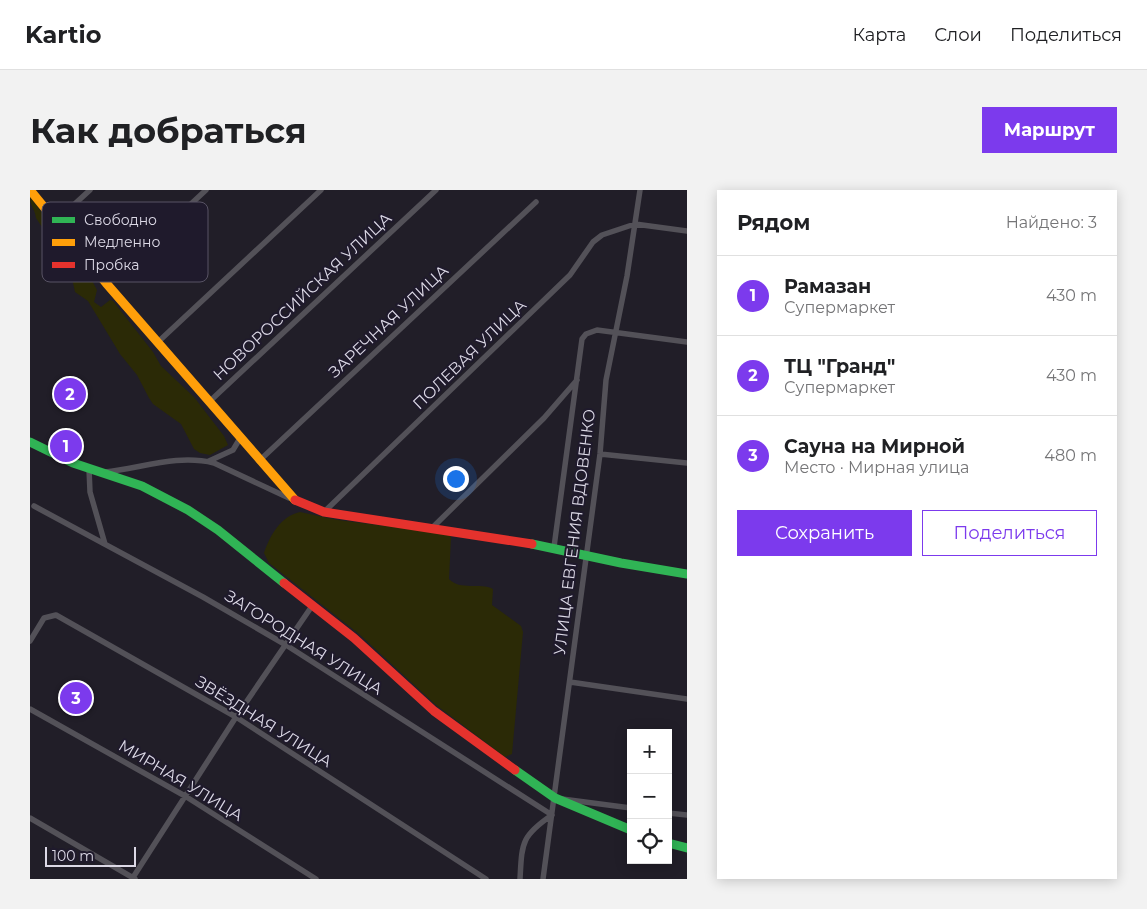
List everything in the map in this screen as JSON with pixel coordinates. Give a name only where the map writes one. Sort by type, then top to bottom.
[{"type":"street","points":[[30,190],[42,205]]},
{"type":"street","points":[[77,202],[90,190]]},
{"type":"street","points":[[193,202],[206,190]]},
{"type":"street","points":[[158,342],[322,190]]},
{"type":"street","name":"НОВОРОССИЙСКАЯ УЛИЦА","points":[[209,402],[436,190]]},
{"type":"street","name":"УЛИЦА ЕВГЕНИЯ ВДОВЕНКО","points":[[543,879],[600,454],[606,380],[640,190]]},
{"type":"street","name":"ЗАРЕЧНАЯ УЛИЦА","points":[[259,462],[536,202]]},
{"type":"street","points":[[635,224],[687,231]]},
{"type":"street","name":"ПОЛЕВАЯ УЛИЦА","points":[[324,512],[570,275],[597,238],[635,224]]},
{"type":"street","points":[[106,283],[209,402],[239,440],[296,501]]},
{"type":"street","points":[[554,547],[582,339],[586,334],[597,330],[687,342]]},
{"type":"street","points":[[432,528],[544,418],[578,379]]},
{"type":"street","points":[[208,461],[233,450],[239,440]]},
{"type":"street","points":[[30,442],[89,469],[142,486],[188,510],[218,530],[354,638],[455,728],[555,798],[627,828]]},
{"type":"street","points":[[30,447],[42,448]]},
{"type":"street","points":[[600,454],[687,463]]},
{"type":"street","points":[[103,472],[189,459],[208,461],[324,512],[554,547],[687,574]]},
{"type":"street","points":[[89,469],[90,492],[105,544]]},
{"type":"street","name":"ЗАГОРОДНАЯ УЛИЦА","points":[[34,506],[286,645],[552,815]]},
{"type":"street","points":[[30,818],[134,879],[236,717],[312,606]]},
{"type":"street","name":"ЗВЁЗДНАЯ УЛИЦА","points":[[30,641],[44,618],[56,616],[236,717],[486,879]]},
{"type":"street","points":[[570,682],[687,699]]},
{"type":"street","name":"МИРНАЯ УЛИЦА","points":[[30,709],[185,796],[316,879]]},
{"type":"street","points":[[555,798],[627,807]]},
{"type":"street","points":[[672,813],[687,815]]},
{"type":"street","points":[[520,879],[522,854],[527,834],[552,815]]},
{"type":"street","points":[[672,844],[687,848]]},
{"type":"shaded area","points":[[30,197],[42,213],[42,227],[36,218]]},
{"type":"shaded area","points":[[73,282],[93,282],[97,290],[94,302],[101,307],[110,300],[113,301],[153,352],[161,366],[194,397],[224,436],[228,445],[210,455],[200,453],[194,449],[181,424],[153,404],[137,375],[120,354],[88,301],[75,292]]},
{"type":"shaded area","points":[[300,512],[338,520],[448,534],[451,537],[449,579],[459,585],[482,586],[493,589],[492,605],[521,626],[523,632],[512,754],[505,757],[436,705],[359,634],[269,563],[264,553],[273,533],[287,518]]},
{"type":"traffic: fast","points":[[30,442],[73,463],[142,486],[188,510],[218,530],[284,583]]},
{"type":"traffic: fast","points":[[532,544],[621,563],[687,574]]},
{"type":"traffic: fast","points":[[515,770],[555,798],[627,828]]},
{"type":"traffic: fast","points":[[672,844],[687,848]]},
{"type":"traffic: slow","points":[[30,190],[42,205]]},
{"type":"traffic: slow","points":[[105,282],[295,500]]},
{"type":"traffic: jam","points":[[295,500],[324,512],[532,544]]},
{"type":"traffic: jam","points":[[284,583],[354,638],[434,711],[515,770]]},
{"type":"place","name":"ТЦ \"Гранд\"","points":[[70,394]]},
{"type":"place","name":"Рамазан","points":[[66,446]]},
{"type":"place","name":"Сауна на Мирной","points":[[76,698]]}]
